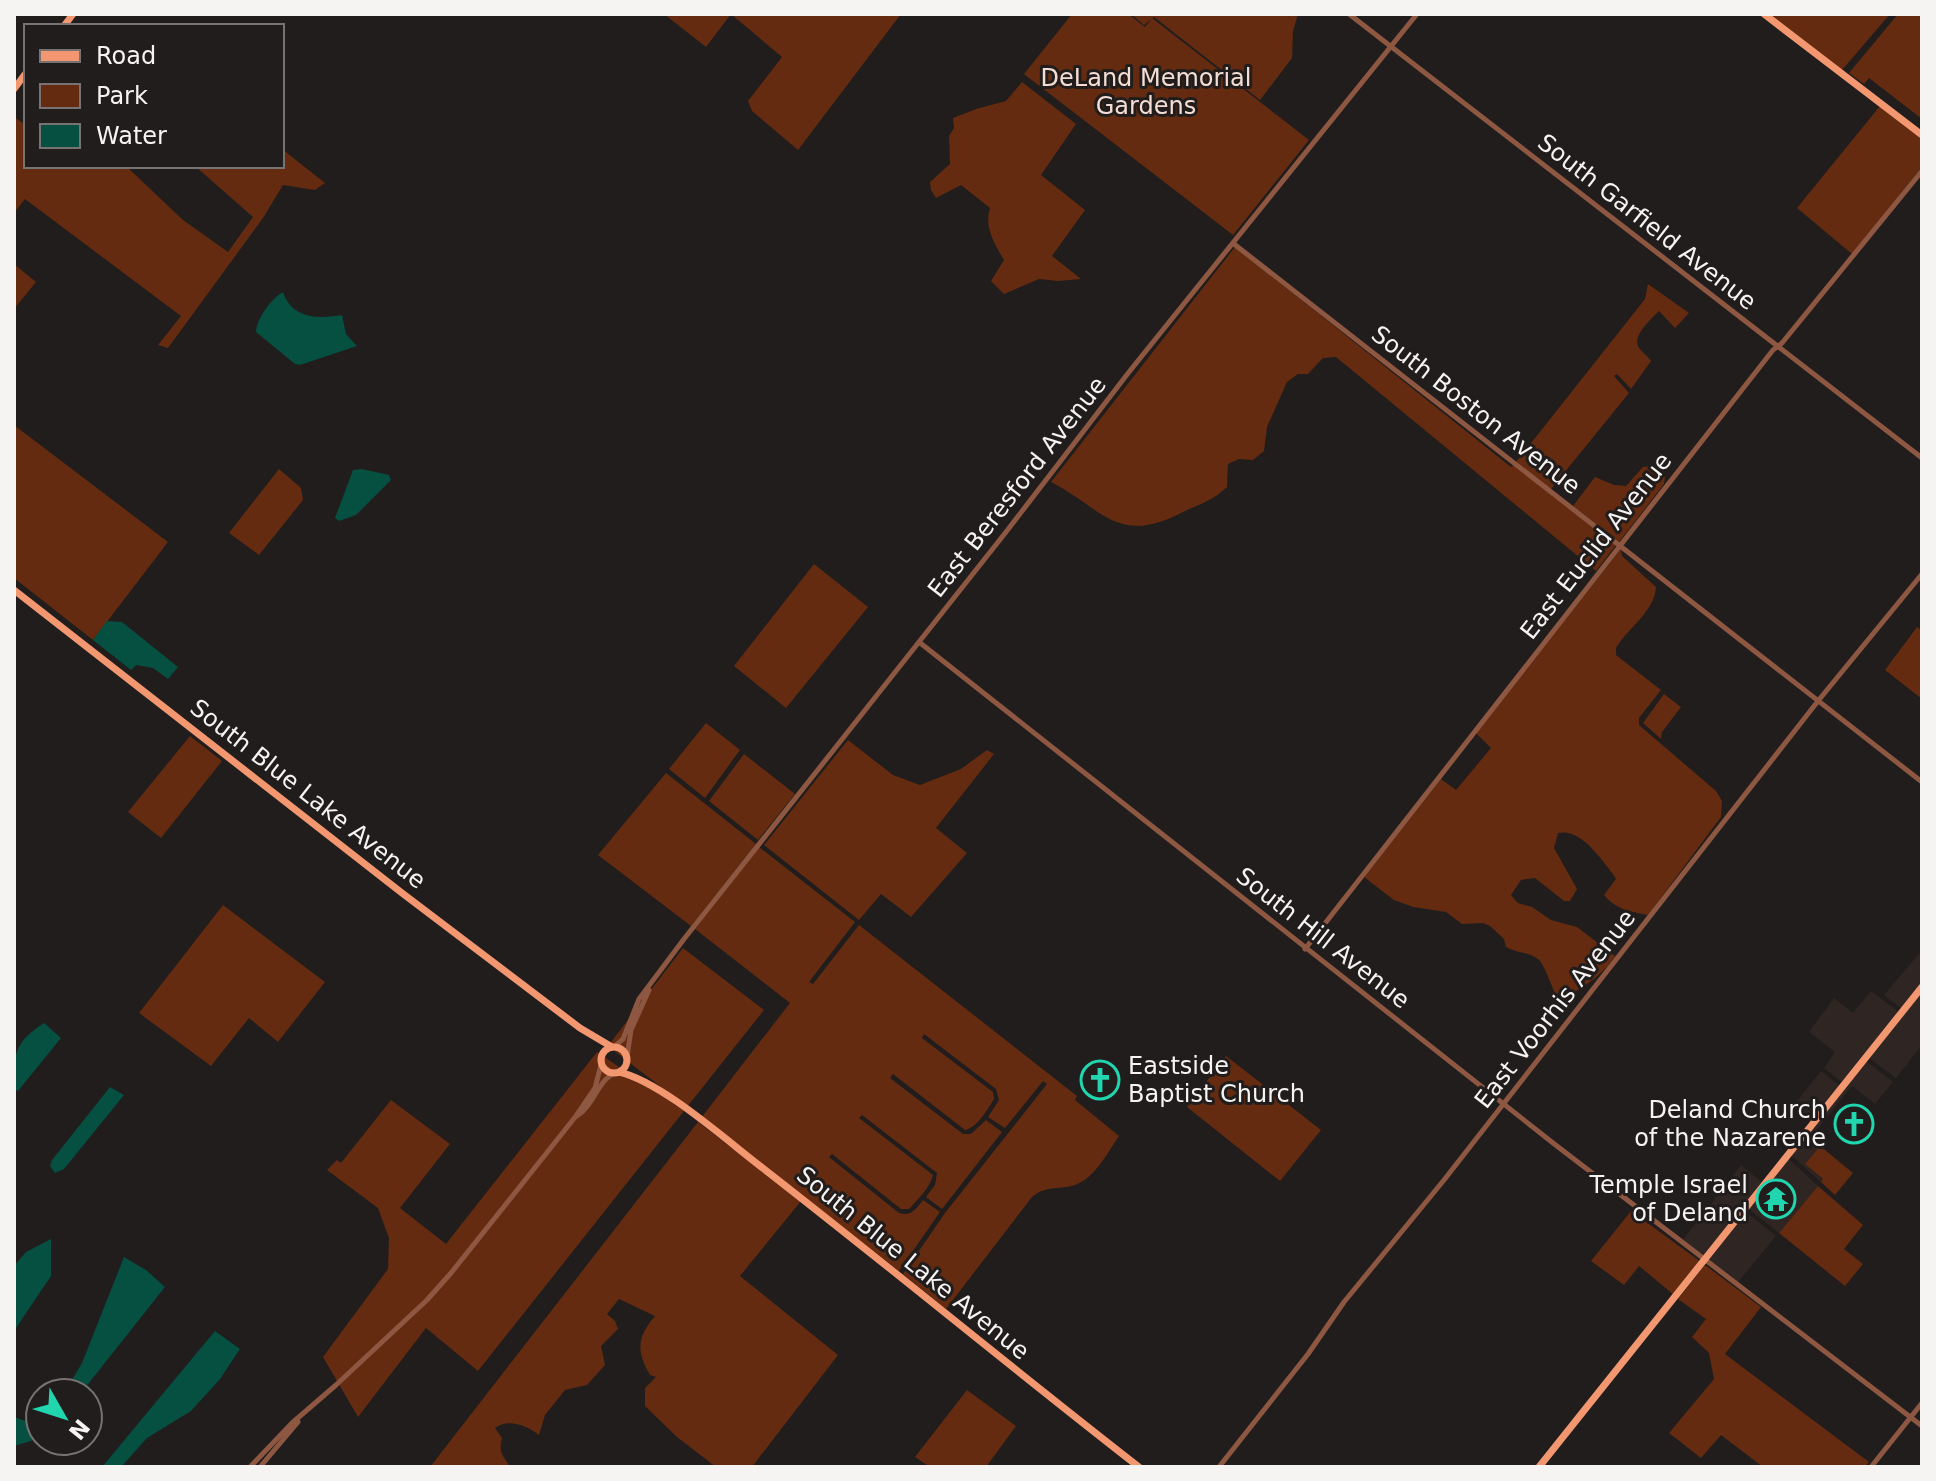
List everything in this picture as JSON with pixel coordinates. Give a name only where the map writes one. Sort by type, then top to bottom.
[{"type":"main road","points":[[1764,14],[1922,135]]},
{"type":"main road","name":"South Blue Lake Avenue","points":[[14,590],[404,895],[580,1028],[613,1047]]},
{"type":"main road","points":[[1539,1467],[1922,987]]},
{"type":"main road","name":"South Blue Lake Avenue","points":[[580,1028],[599,1046],[602,1060]]},
{"type":"main road","points":[[613,1047],[622,1050],[627,1059],[625,1068],[617,1072],[605,1068],[602,1060],[605,1051],[613,1047]]},
{"type":"main road","name":"South Blue Lake Avenue","points":[[627,1059],[633,1070],[655,1084],[661,1092]]},
{"type":"main road","name":"South Blue Lake Avenue","points":[[617,1072],[636,1077],[661,1092],[900,1274],[1037,1388],[1139,1467]]},
{"type":"street","name":"South Garfield Avenue","points":[[1349,14],[1922,458]]},
{"type":"street","name":"East Beresford Avenue","points":[[613,1047],[623,1039],[639,999],[1129,372],[1417,14]]},
{"type":"street","name":"East Euclid Avenue","points":[[1305,949],[1619,545],[1922,171]]},
{"type":"street","name":"South Boston Avenue","points":[[1234,244],[1922,782]]},
{"type":"street","name":"East Voorhis Avenue","points":[[1219,1467],[1308,1354],[1344,1302],[1818,701],[1922,574]]},
{"type":"street","name":"South Hill Avenue","points":[[919,642],[1305,949],[1922,1426]]},
{"type":"street","name":"East Beresford Avenue","points":[[627,1059],[631,1030],[650,985]]},
{"type":"street","points":[[260,1467],[301,1418],[427,1300],[576,1116],[595,1088],[602,1060]]},
{"type":"street","points":[[576,1116],[586,1110],[606,1078],[617,1072]]},
{"type":"street","points":[[1871,1467],[1922,1403]]},
{"type":"street","points":[[250,1467],[292,1423],[301,1418]]},
{"type":"shaded area","points":[[1922,950],[1922,983],[1902,1009],[1884,995]]},
{"type":"shaded area","points":[[1871,991],[1899,1012],[1843,1083],[1824,1068],[1835,1052],[1809,1032],[1834,998],[1853,1013]]},
{"type":"shaded area","points":[[1922,991],[1922,1045],[1896,1078],[1869,1058]]},
{"type":"shaded area","points":[[1866,1061],[1893,1082],[1875,1104],[1852,1086],[1811,1137],[1820,1146],[1805,1164],[1823,1180],[1821,1182],[1791,1155]]},
{"type":"shaded area","points":[[1821,1071],[1840,1086],[1812,1121],[1793,1106]]},
{"type":"shaded area","points":[[1789,1159],[1818,1186],[1779,1233],[1749,1209]]},
{"type":"shaded area","points":[[1741,1165],[1763,1183],[1705,1257],[1683,1240]]},
{"type":"shaded area","points":[[1746,1212],[1776,1236],[1738,1282],[1709,1260]]},
{"type":"green space","points":[[664,14],[731,14],[706,47]]},
{"type":"green space","points":[[731,14],[901,14],[798,150],[752,111],[748,101],[782,57]]},
{"type":"green space","name":"DeLand Memorial Gardens","points":[[1072,14],[1128,14],[1145,27],[1152,18],[1309,140],[1233,235],[1024,74]]},
{"type":"green space","points":[[1131,14],[1298,14],[1293,31],[1292,58],[1260,100],[1154,17],[1144,25]]},
{"type":"green space","points":[[1768,14],[1890,14],[1842,70]]},
{"type":"green space","points":[[1898,14],[1922,14],[1922,119],[1869,78],[1864,84],[1849,73]]},
{"type":"green space","points":[[1022,82],[1076,124],[1041,175],[1085,210],[1052,256],[1081,279],[1039,279],[1004,294],[991,281],[1004,260],[989,228],[990,208],[961,185],[936,198],[930,182],[950,164],[949,136],[954,128],[953,118],[1006,101]]},
{"type":"green space","points":[[1880,106],[1922,137],[1922,167],[1852,254],[1797,208]]},
{"type":"green space","points":[[14,117],[24,124],[24,168],[128,168],[183,220],[228,252],[253,217],[197,168],[284,168],[284,151],[325,183],[315,190],[283,185],[263,218],[168,348],[158,345],[181,316],[25,199],[14,213]]},
{"type":"green space","points":[[1235,247],[1511,467],[1514,465],[1616,545],[1596,571],[1336,357],[1323,358],[1308,374],[1298,374],[1287,382],[1267,427],[1264,451],[1253,460],[1239,459],[1228,464],[1227,487],[1209,500],[1179,514],[1158,523],[1140,526],[1124,524],[1097,512],[1051,482]]},
{"type":"green space","points":[[14,264],[36,282],[14,309]]},
{"type":"green space","points":[[1648,284],[1689,313],[1675,328],[1659,311],[1644,327],[1637,342],[1651,361],[1631,389],[1617,374],[1614,376],[1629,393],[1551,489],[1516,462],[1645,299]]},
{"type":"green space","points":[[14,425],[168,542],[93,640],[14,578]]},
{"type":"green space","points":[[1653,466],[1665,475],[1664,484],[1619,542],[1573,506],[1595,477],[1626,486],[1643,467]]},
{"type":"green space","points":[[279,469],[301,488],[303,500],[259,555],[229,533]]},
{"type":"green space","points":[[1621,549],[1622,556],[1656,587],[1646,612],[1616,648],[1616,655],[1661,690],[1639,718],[1639,725],[1716,791],[1722,801],[1721,817],[1648,915],[1624,909],[1608,900],[1604,895],[1616,879],[1613,874],[1582,840],[1574,835],[1558,833],[1554,848],[1577,889],[1570,901],[1564,901],[1535,878],[1521,880],[1511,895],[1518,903],[1532,907],[1551,920],[1577,927],[1615,956],[1597,977],[1558,1001],[1538,959],[1506,947],[1504,939],[1490,926],[1483,923],[1462,924],[1446,912],[1413,907],[1394,900],[1364,877],[1441,779],[1456,790],[1491,748],[1476,733]]},
{"type":"green space","points":[[814,564],[868,607],[786,708],[734,666]]},
{"type":"green space","points":[[1917,627],[1922,630],[1922,699],[1885,670]]},
{"type":"green space","points":[[1664,694],[1681,707],[1662,732],[1661,739],[1643,723]]},
{"type":"green space","points":[[706,723],[740,750],[705,798],[669,769]]},
{"type":"green space","points":[[190,736],[222,761],[161,838],[128,812]]},
{"type":"green space","points":[[848,740],[893,775],[920,785],[961,769],[987,750],[994,754],[936,828],[967,853],[911,917],[881,894],[859,920],[764,845]]},
{"type":"green space","points":[[744,754],[795,794],[758,840],[709,801]]},
{"type":"green space","points":[[666,773],[756,844],[691,926],[598,855]]},
{"type":"green space","points":[[759,847],[855,922],[809,982],[813,984],[859,925],[1077,1096],[1075,1100],[1119,1136],[1100,1164],[1082,1182],[1043,1191],[1032,1197],[946,1309],[903,1274],[945,1213],[1047,1084],[1043,1081],[1005,1128],[988,1117],[999,1100],[996,1089],[924,1034],[922,1038],[993,1092],[994,1099],[982,1118],[965,1130],[893,1074],[890,1078],[963,1134],[971,1134],[986,1120],[1002,1132],[942,1209],[926,1197],[935,1185],[937,1173],[862,1115],[859,1118],[933,1175],[923,1193],[909,1209],[901,1209],[832,1154],[829,1157],[899,1213],[910,1213],[923,1200],[940,1212],[899,1271],[701,1118],[790,1003],[695,929]]},
{"type":"green space","points":[[223,905],[325,982],[278,1042],[249,1018],[211,1066],[139,1013]]},
{"type":"green space","points":[[683,948],[764,1010],[687,1107],[608,1046]]},
{"type":"green space","points":[[597,1052],[684,1111],[478,1371],[426,1328],[358,1417],[323,1357],[388,1269],[389,1238],[378,1208],[327,1170],[337,1160],[341,1163],[391,1100],[450,1144],[400,1208],[446,1244]]},
{"type":"green space","points":[[1226,1056],[1321,1130],[1280,1181],[1187,1107]]},
{"type":"green space","points":[[698,1122],[801,1201],[740,1276],[838,1355],[752,1467],[716,1467],[677,1437],[645,1406],[645,1388],[656,1377],[650,1375],[645,1366],[640,1344],[655,1316],[619,1299],[607,1314],[618,1329],[601,1346],[605,1365],[587,1385],[565,1390],[545,1415],[539,1435],[517,1424],[505,1423],[495,1428],[502,1438],[503,1457],[510,1467],[430,1467]]},
{"type":"green space","points":[[1820,1146],[1853,1173],[1835,1195],[1821,1182],[1823,1179],[1805,1164]]},
{"type":"green space","points":[[1818,1186],[1863,1225],[1844,1249],[1863,1264],[1845,1286],[1779,1233]]},
{"type":"green space","points":[[1631,1211],[1701,1262],[1674,1295],[1639,1266],[1624,1285],[1591,1261]]},
{"type":"green space","points":[[1705,1265],[1761,1307],[1725,1354],[1869,1462],[1865,1467],[1763,1467],[1721,1435],[1701,1458],[1669,1433],[1714,1379],[1709,1353],[1692,1337],[1706,1319],[1678,1299]]},
{"type":"green space","points":[[967,1390],[1016,1426],[986,1467],[930,1467],[915,1457]]},
{"type":"water","points":[[283,292],[287,301],[299,312],[315,317],[342,315],[346,334],[357,346],[295,364],[256,332],[265,309]]},
{"type":"water","points":[[353,470],[389,475],[391,480],[356,515],[339,521],[335,518]]},
{"type":"water","points":[[107,621],[122,622],[178,667],[168,679],[153,668],[136,665],[131,670],[93,640]]},
{"type":"water","points":[[44,1023],[61,1038],[18,1091],[14,1089],[17,1051],[26,1037]]},
{"type":"water","points":[[110,1087],[124,1095],[64,1169],[55,1173],[50,1166],[52,1160]]},
{"type":"water","points":[[51,1239],[51,1276],[14,1331],[14,1266],[26,1252]]},
{"type":"water","points":[[124,1257],[146,1270],[165,1287],[94,1377],[74,1377]]},
{"type":"water","points":[[215,1331],[240,1349],[220,1379],[191,1411],[147,1438],[121,1467],[102,1467]]},
{"type":"water","points":[[14,1417],[24,1421],[24,1443],[14,1446]]},
{"type":"place","name":"Eastside Baptist Church","points":[[1100,1080]]},
{"type":"place","name":"Deland Church of the Nazarene","points":[[1854,1124]]},
{"type":"place","name":"Temple Israel of Deland","points":[[1776,1199]]}]
